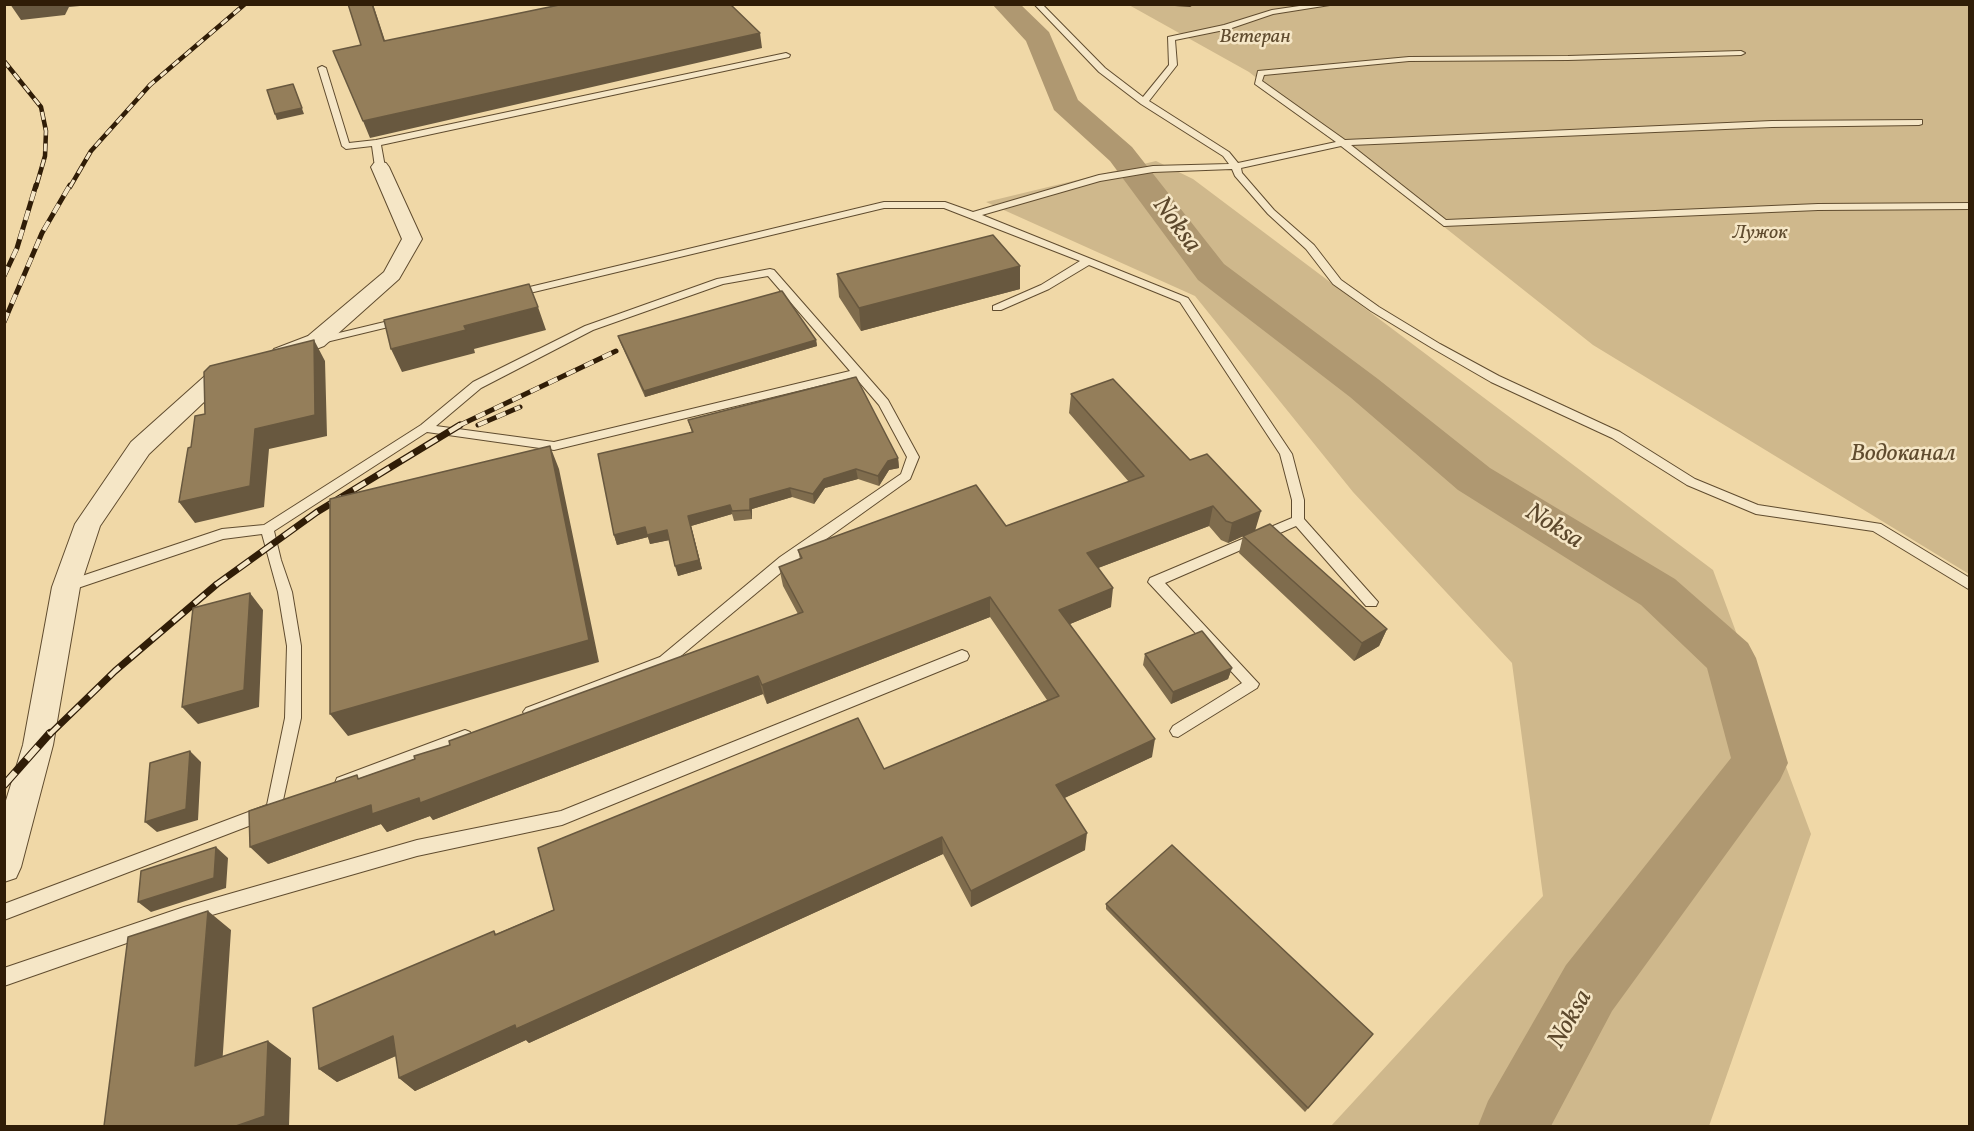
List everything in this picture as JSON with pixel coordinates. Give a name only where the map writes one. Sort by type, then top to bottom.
[{"type":"street","points":[[4,867],[38,745],[66,587],[88,524],[140,448],[214,380],[315,341],[393,275],[412,239],[378,155]]},
{"type":"lane","points":[[1037,4],[1102,70],[1144,102],[1226,154],[1236,166],[1238,174],[1271,212],[1310,247],[1337,282],[1375,309],[1495,380],[1616,435],[1690,482],[1756,508],[1876,527],[1970,585]]},
{"type":"lane","points":[[1163,4],[1190,4]]},
{"type":"lane","points":[[1265,4],[1272,12]]},
{"type":"lane","points":[[1144,102],[1173,65],[1171,39],[1226,27],[1272,12],[1333,4]]},
{"type":"lane","points":[[1741,53],[1568,58],[1409,59],[1261,73],[1258,81],[1343,143],[1444,223],[1818,207],[1970,206]]},
{"type":"lane","points":[[322,68],[346,146],[378,155],[786,55]]},
{"type":"lane","points":[[973,215],[1099,178],[1153,169],[1236,166],[1343,143],[1772,124],[1919,122]]},
{"type":"lane","points":[[501,297],[884,205],[945,205],[1089,260],[1184,300],[1286,454],[1298,500],[1298,519],[1371,602]]},
{"type":"lane","points":[[997,308],[1045,287],[1089,260]]},
{"type":"lane","points":[[66,587],[222,534],[267,529],[425,428],[477,385],[589,328],[721,281],[770,272],[884,403],[913,457],[906,476],[785,561],[665,661],[520,716]]},
{"type":"lane","points":[[315,341],[408,319]]},
{"type":"lane","points":[[425,428],[554,446],[858,373]]},
{"type":"lane","points":[[1178,731],[1252,684],[1155,582],[1298,519]]},
{"type":"lane","points":[[4,912],[279,807],[293,718],[294,646],[285,592],[267,529]]},
{"type":"lane","points":[[4,976],[184,915],[417,848],[562,818],[962,656]]},
{"type":"lane","points":[[329,788],[475,733]]},
{"type":"green space","name":"Лужок","points":[[1129,5],[1969,5],[1969,574],[1593,345],[1249,72]]},
{"type":"green space","points":[[1156,161],[1193,179],[1713,570],[1811,834],[1709,1126],[1331,1126],[1543,896],[1512,663],[1353,492],[1195,296],[986,202]]},
{"type":"building","points":[[348,4],[372,4],[384,41],[564,4],[730,4],[760,33],[363,121],[333,51],[361,45]]},
{"type":"building","points":[[293,84],[302,108],[275,114],[267,90]]},
{"type":"building","points":[[993,235],[1020,266],[859,308],[837,274]]},
{"type":"building","points":[[529,284],[538,307],[464,326],[466,330],[391,349],[384,320]]},
{"type":"building","points":[[782,291],[816,340],[644,391],[618,336]]},
{"type":"building","points":[[314,340],[315,415],[255,429],[250,486],[179,502],[195,416],[205,414],[204,372],[210,366]]},
{"type":"building","points":[[856,377],[898,458],[888,461],[878,476],[856,469],[824,479],[813,494],[790,488],[750,499],[750,510],[732,511],[730,505],[688,516],[699,560],[675,566],[667,530],[647,535],[645,527],[614,535],[598,454],[693,432],[688,420]]},
{"type":"building","points":[[1113,379],[1190,460],[1207,454],[1261,511],[1232,523],[1226,521],[1213,506],[1087,553],[1113,588],[1059,610],[1155,739],[1056,785],[1087,833],[971,891],[942,837],[516,1029],[515,1025],[399,1078],[393,1036],[319,1069],[313,1008],[494,931],[495,935],[554,910],[538,848],[858,718],[884,769],[1059,696],[990,597],[762,685],[758,676],[420,803],[419,798],[372,814],[371,805],[250,847],[249,811],[357,775],[358,779],[415,759],[414,756],[450,745],[449,741],[803,612],[779,567],[802,558],[798,550],[976,485],[1006,526],[1144,476],[1071,394]]},
{"type":"building","points":[[550,446],[589,640],[330,714],[330,499]]},
{"type":"building","points":[[1270,524],[1387,629],[1362,643],[1243,536]]},
{"type":"building","points":[[250,593],[244,690],[182,707],[193,608]]},
{"type":"building","points":[[1202,631],[1232,668],[1173,692],[1145,654]]},
{"type":"building","points":[[190,751],[186,809],[145,822],[150,763]]},
{"type":"building","points":[[1172,845],[1373,1034],[1308,1108],[1106,904]]},
{"type":"building","points":[[216,847],[214,878],[138,902],[141,871]]},
{"type":"building","points":[[208,911],[195,1066],[268,1041],[265,1116],[236,1126],[104,1126],[128,937]]},
{"type":"waterway","name":"Noksa","points":[[1005,4],[1039,38],[1065,104],[1121,154],[1211,272],[1364,388],[1474,479],[1658,592],[1730,658],[1760,763],[1589,988],[1513,1126]]},
{"type":"railway","points":[[70,187],[91,151],[150,85],[245,4]]},
{"type":"railway","points":[[4,61],[41,107],[46,131],[45,156],[36,187]]},
{"type":"railway","points":[[4,276],[17,248],[36,185]]},
{"type":"railway","points":[[4,322],[42,233],[70,185]]},
{"type":"railway","points":[[460,425],[616,351]]},
{"type":"railway","points":[[478,425],[520,407]]},
{"type":"railway","points":[[49,735],[115,671],[217,584],[317,512],[460,425]]},
{"type":"railway","points":[[4,785],[50,733]]},
{"type":"park label","name":"Ветеран","points":[[1255,38]]},
{"type":"park label","name":"Водоканал","points":[[1903,456]]}]
